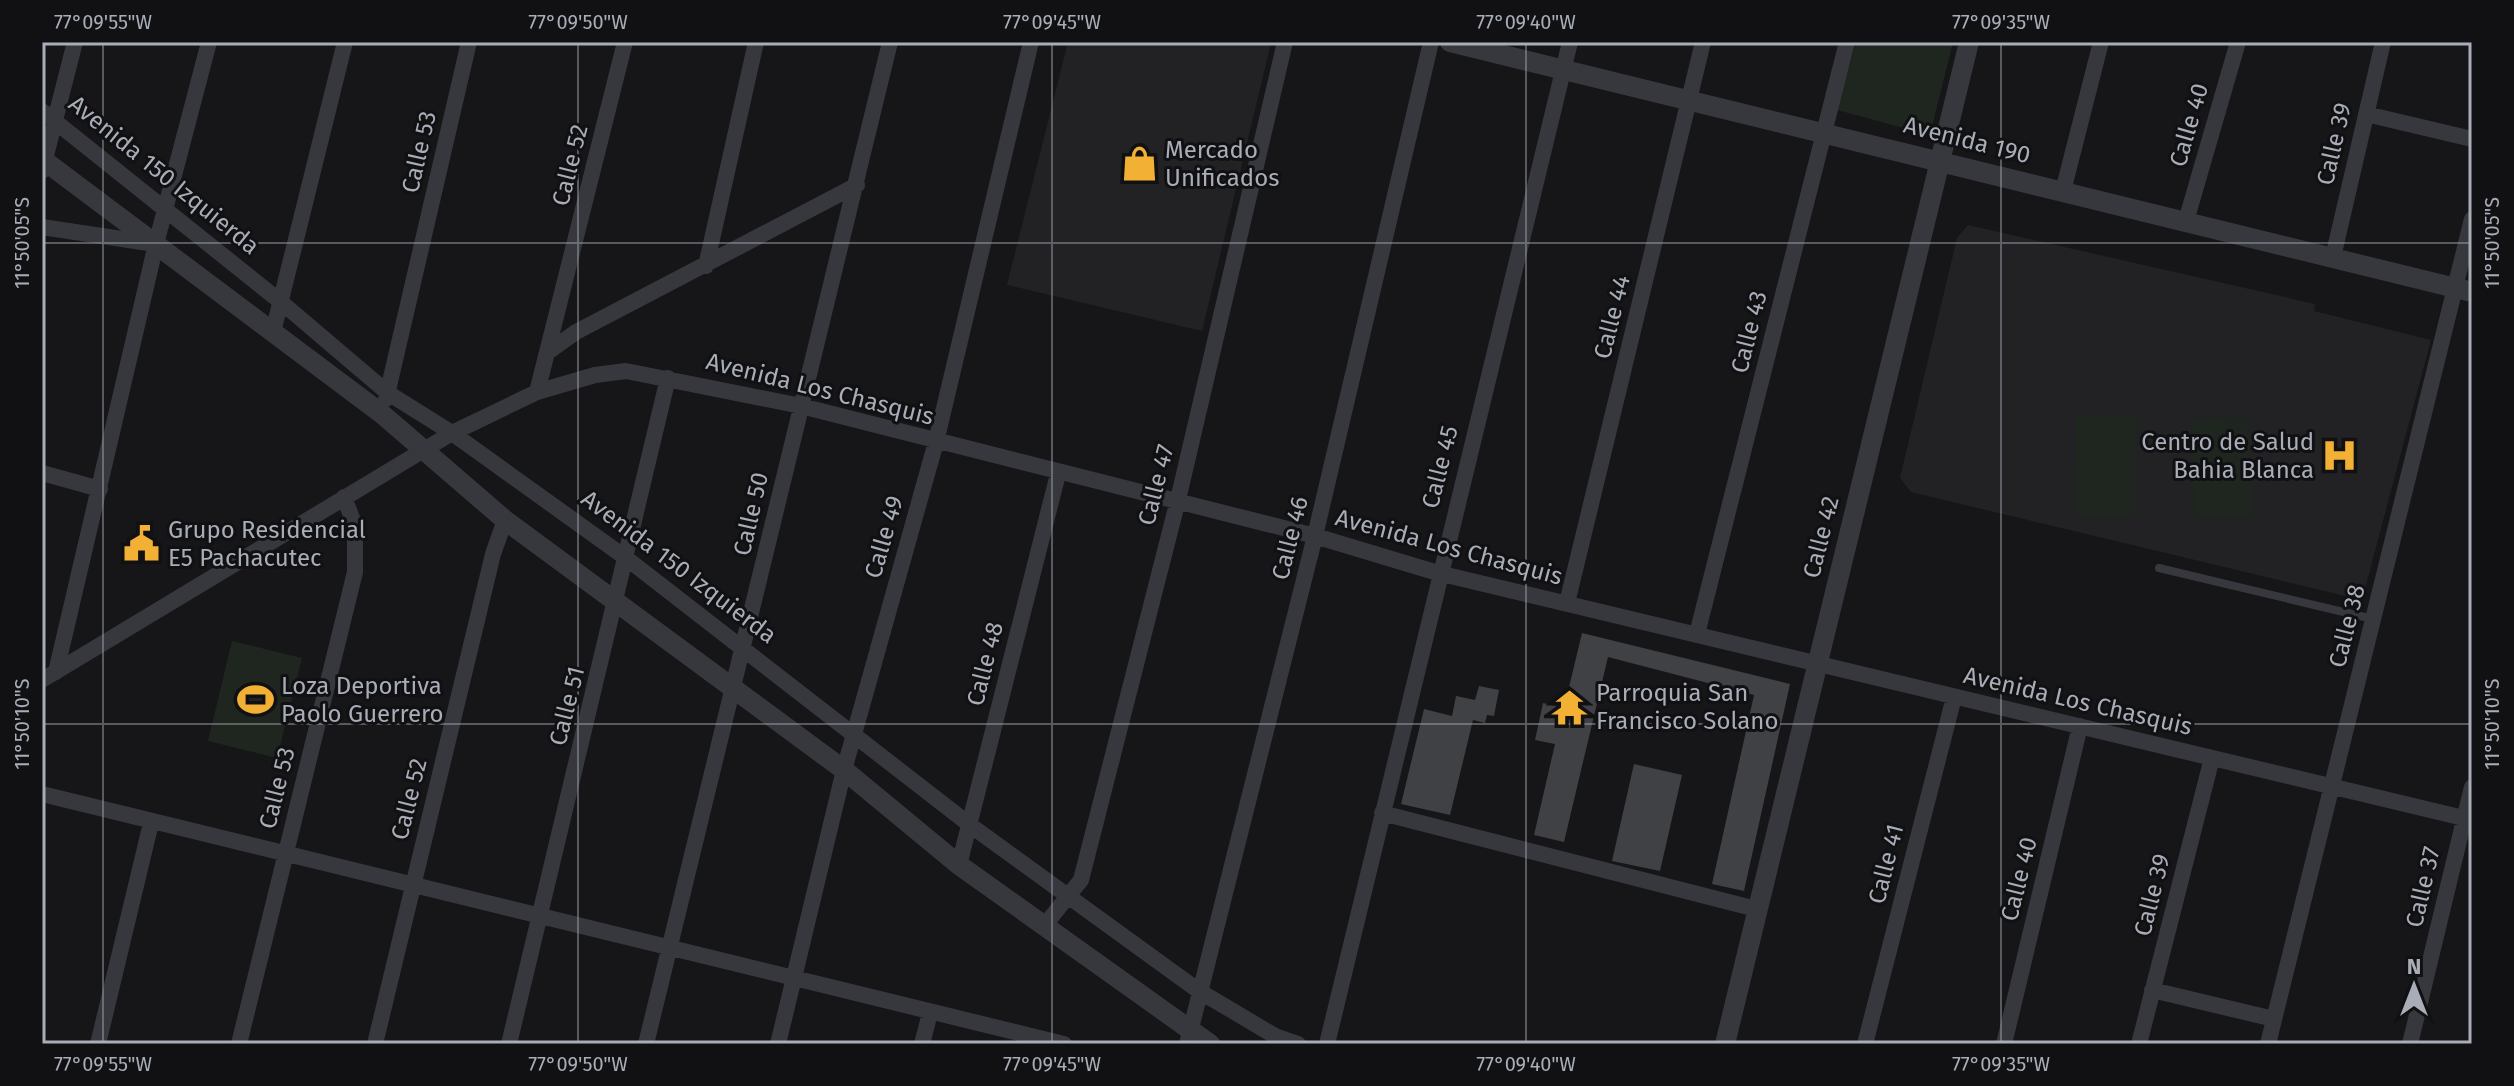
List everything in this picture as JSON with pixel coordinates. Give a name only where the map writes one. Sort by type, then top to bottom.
[{"type":"street","points":[[75,42],[49,116],[43,164],[156,244],[382,414],[505,520],[844,770],[959,865],[1188,1037],[1210,1044]]},
{"type":"street","points":[[49,676],[100,489],[156,244],[209,42]]},
{"type":"street","points":[[273,332],[345,42]]},
{"type":"street","name":"Calle 53","points":[[382,414],[469,42]]},
{"type":"street","name":"Calle 52","points":[[537,392],[625,42]]},
{"type":"street","points":[[706,266],[756,42]]},
{"type":"street","name":"Calle 50","points":[[646,1044],[890,42]]},
{"type":"street","name":"Calle 49","points":[[778,1044],[844,770],[936,442],[1031,42]]},
{"type":"street","name":"Calle 47","points":[[1044,926],[1081,880],[1177,504],[1285,42]]},
{"type":"street","name":"Calle 46","points":[[1188,1037],[1315,536],[1431,42]]},
{"type":"street","name":"Avenida 190","points":[[1450,42],[2464,290]]},
{"type":"street","name":"Calle 45","points":[[1327,1044],[1438,573],[1570,42]]},
{"type":"street","name":"Calle 44","points":[[1567,603],[1703,42]]},
{"type":"street","name":"Calle 43","points":[[1697,634],[1847,42]]},
{"type":"street","name":"Calle 42","points":[[1725,1044],[1969,42]]},
{"type":"street","points":[[2063,191],[2101,42]]},
{"type":"street","name":"Calle 40","points":[[2186,221],[2238,42]]},
{"type":"street","name":"Calle 39","points":[[2333,257],[2383,42]]},
{"type":"street","points":[[2366,114],[2472,139]]},
{"type":"street","name":"Avenida 150 Izquierda","points":[[49,116],[281,302],[388,393],[452,433],[626,558],[970,825],[1199,991],[1275,1036],[1298,1044]]},
{"type":"street","points":[[548,352],[576,332],[857,185]]},
{"type":"street","name":"Calle 38","points":[[2268,1044],[2373,619],[2464,290],[2472,219]]},
{"type":"street","points":[[42,227],[156,244]]},
{"type":"street","name":"Avenida Los Chasquis","points":[[49,676],[452,433],[537,392],[595,375],[626,371],[801,406],[1058,474],[1315,536],[1438,573],[2468,819]]},
{"type":"street","name":"Calle 51","points":[[509,1044],[668,378]]},
{"type":"street","points":[[42,473],[100,489]]},
{"type":"street","name":"Calle 48","points":[[959,865],[1058,474]]},
{"type":"street","name":"Calle 53","points":[[239,1044],[355,572],[355,526],[344,497]]},
{"type":"street","name":"Calle 52","points":[[375,1044],[493,554],[505,520]]},
{"type":"street","name":"Calle 41","points":[[1865,1044],[1954,697]]},
{"type":"street","name":"Calle 40","points":[[2004,1044],[2080,726]]},
{"type":"street","name":"Calle 39","points":[[2139,1044],[2212,758]]},
{"type":"street","name":"Calle 37","points":[[2410,1044],[2468,819],[2472,787]]},
{"type":"street","points":[[42,794],[1059,1043]]},
{"type":"street","points":[[1382,813],[1756,909]]},
{"type":"street","points":[[98,1044],[151,823]]},
{"type":"street","points":[[2152,990],[2274,1019]]},
{"type":"street","points":[[922,1044],[930,1013]]},
{"type":"lane","points":[[2159,568],[2373,619]]},
{"type":"shaded area","name":"Mercado Unificados","points":[[1068,42],[1271,43],[1202,331],[1007,285]]},
{"type":"shaded area","points":[[1856,42],[1953,42],[1930,135],[1837,110]]},
{"type":"shaded area","points":[[1968,225],[2315,304],[2314,311],[2431,340],[2362,600],[1911,492],[1900,478],[1957,238]]},
{"type":"shaded area","points":[[2076,415],[2136,416],[2135,518],[2075,517]]},
{"type":"shaded area","points":[[2248,417],[2252,517],[2194,518],[2191,419]]},
{"type":"shaded area","name":"Loza Deportiva Paolo Guerrero","points":[[232,641],[302,658],[277,758],[208,741]]},
{"type":"building","points":[[1582,633],[1790,684],[1744,891],[1712,884],[1754,695],[1608,657],[1564,842],[1534,835],[1555,744],[1535,740],[1543,703],[1564,708]]},
{"type":"building","points":[[1479,686],[1499,690],[1494,716],[1487,715],[1485,723],[1473,720],[1450,815],[1401,804],[1424,709],[1452,716],[1456,696],[1475,700]]},
{"type":"building","points":[[1634,764],[1682,775],[1660,871],[1612,861]]},
{"type":"place","name":"Mercado Unificados","points":[[1139,164]]},
{"type":"place","name":"Centro de Salud Bahia Blanca","points":[[2340,456]]},
{"type":"place","name":"Grupo Residencial E5 Pachacutec","points":[[142,544]]},
{"type":"place","name":"Loza Deportiva Paolo Guerrero","points":[[255,700]]},
{"type":"place","name":"Parroquia San Francisco Solano","points":[[1570,707]]}]
